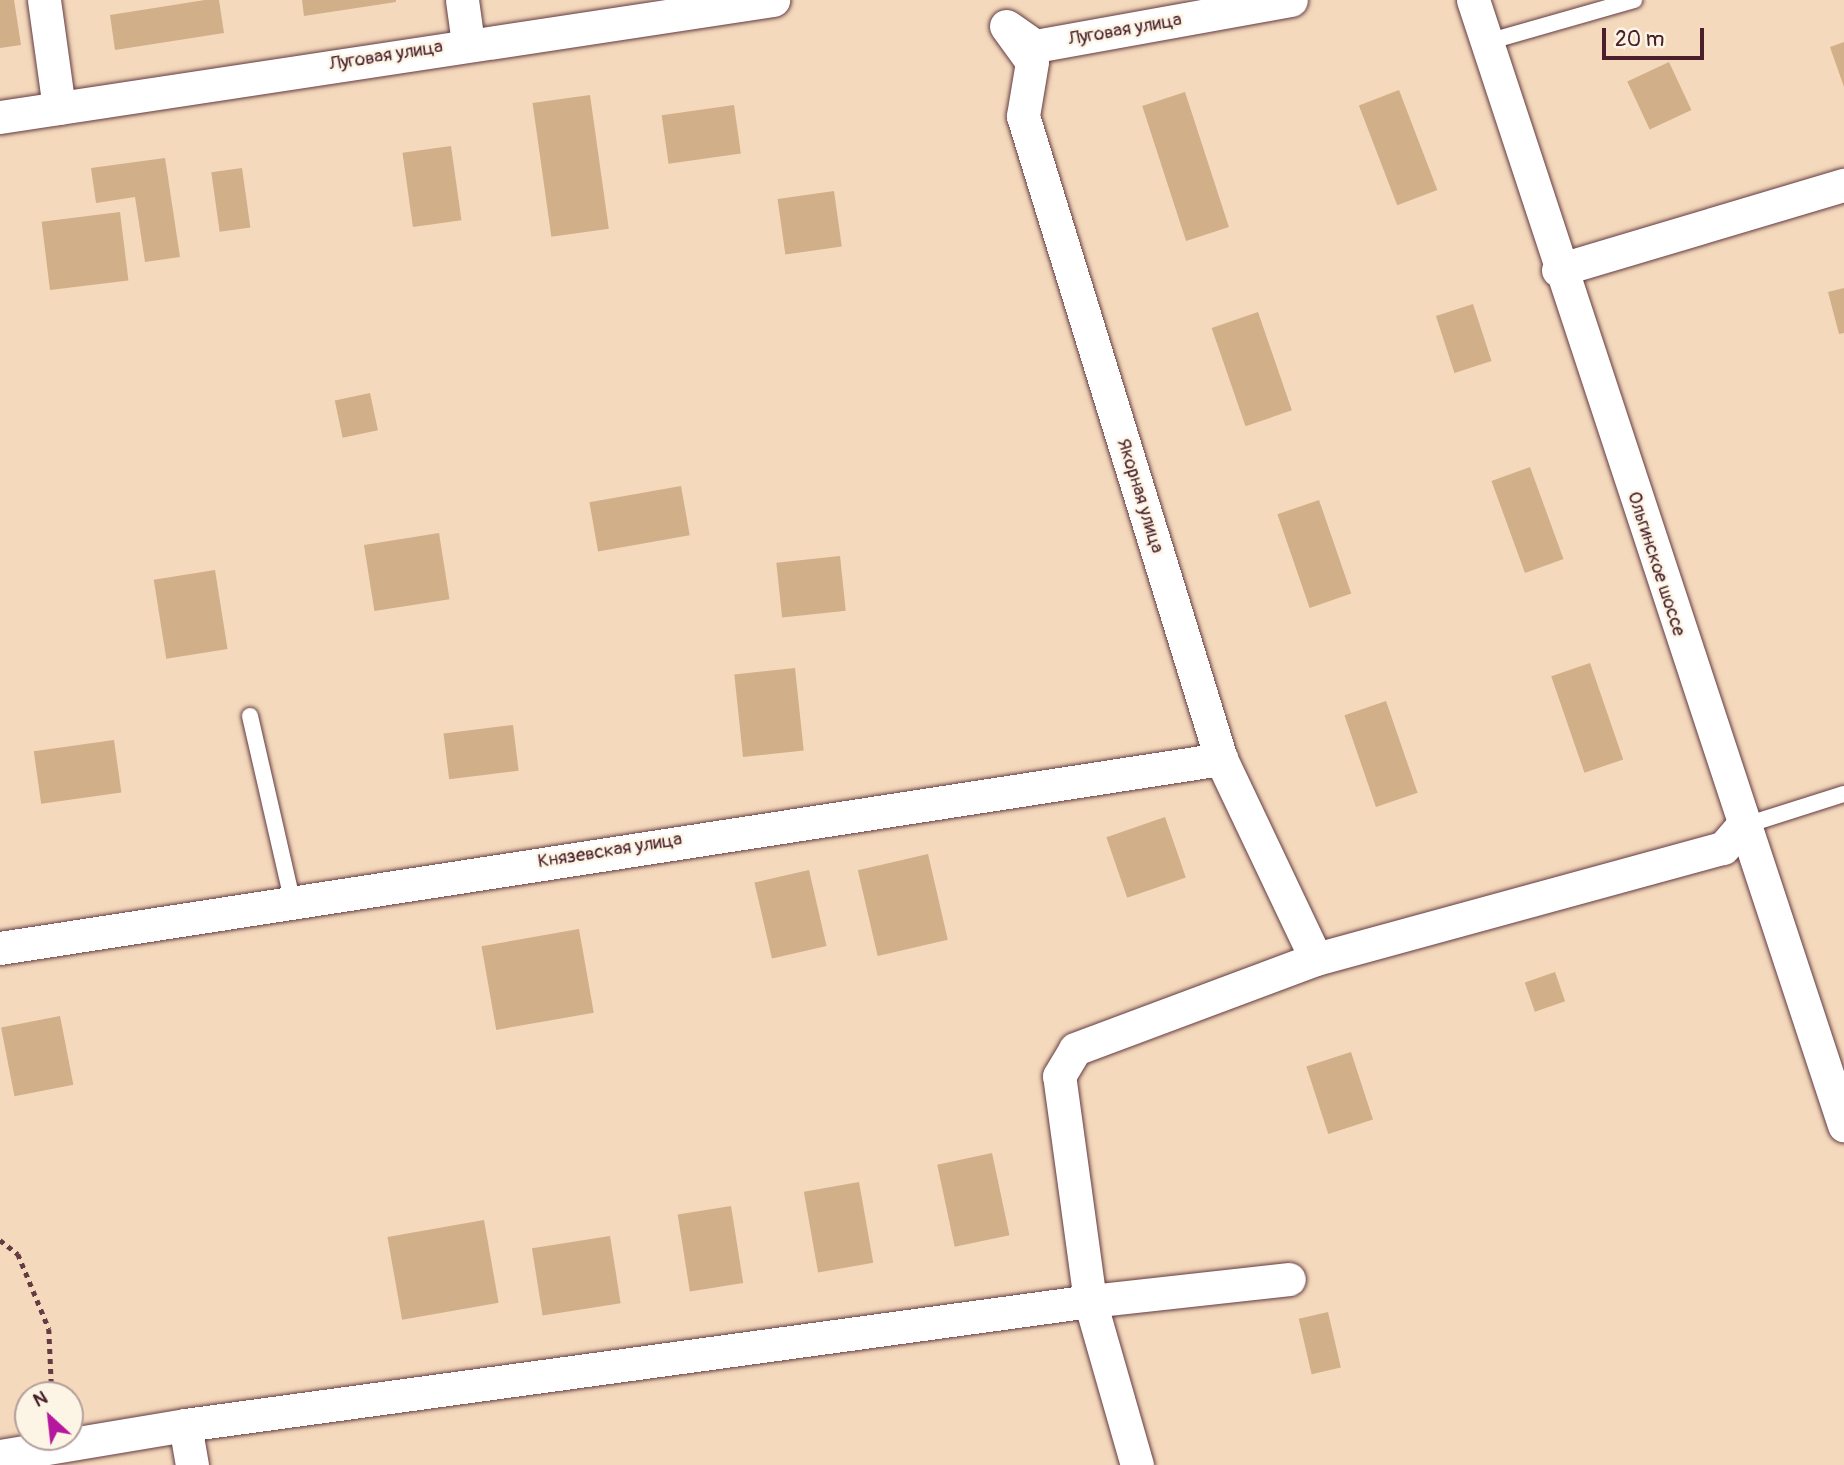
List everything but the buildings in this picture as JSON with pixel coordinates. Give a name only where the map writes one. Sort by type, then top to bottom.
[{"type":"street","points":[[44,0],[59,108]]},
{"type":"street","points":[[462,0],[468,43]]},
{"type":"street","name":"Луговая улица","points":[[0,117],[468,43],[774,0]]},
{"type":"street","name":"Луговая улица","points":[[1006,26],[1035,46],[1291,0]]},
{"type":"street","name":"Ольгинское шоссе","points":[[1473,0],[1742,826],[1844,1125]]},
{"type":"street","name":"Якорная улица","points":[[1006,26],[1032,62],[1023,116],[1221,759],[1316,959]]},
{"type":"street","points":[[1559,270],[1844,185]]},
{"type":"street","name":"Князевская улица","points":[[0,948],[292,900],[1221,759]]},
{"type":"street","points":[[1136,1465],[1090,1301],[1059,1076],[1075,1049],[1316,959],[1723,848],[1742,826]]},
{"type":"street","points":[[0,1456],[186,1425],[1090,1301],[1289,1279]]},
{"type":"street","points":[[186,1425],[192,1465]]},
{"type":"lane","points":[[1487,42],[1634,0]]},
{"type":"lane","points":[[250,716],[292,900]]},
{"type":"lane","points":[[1742,826],[1844,794]]},
{"type":"path","points":[[0,1240],[18,1254],[49,1329],[51,1381]]}]
